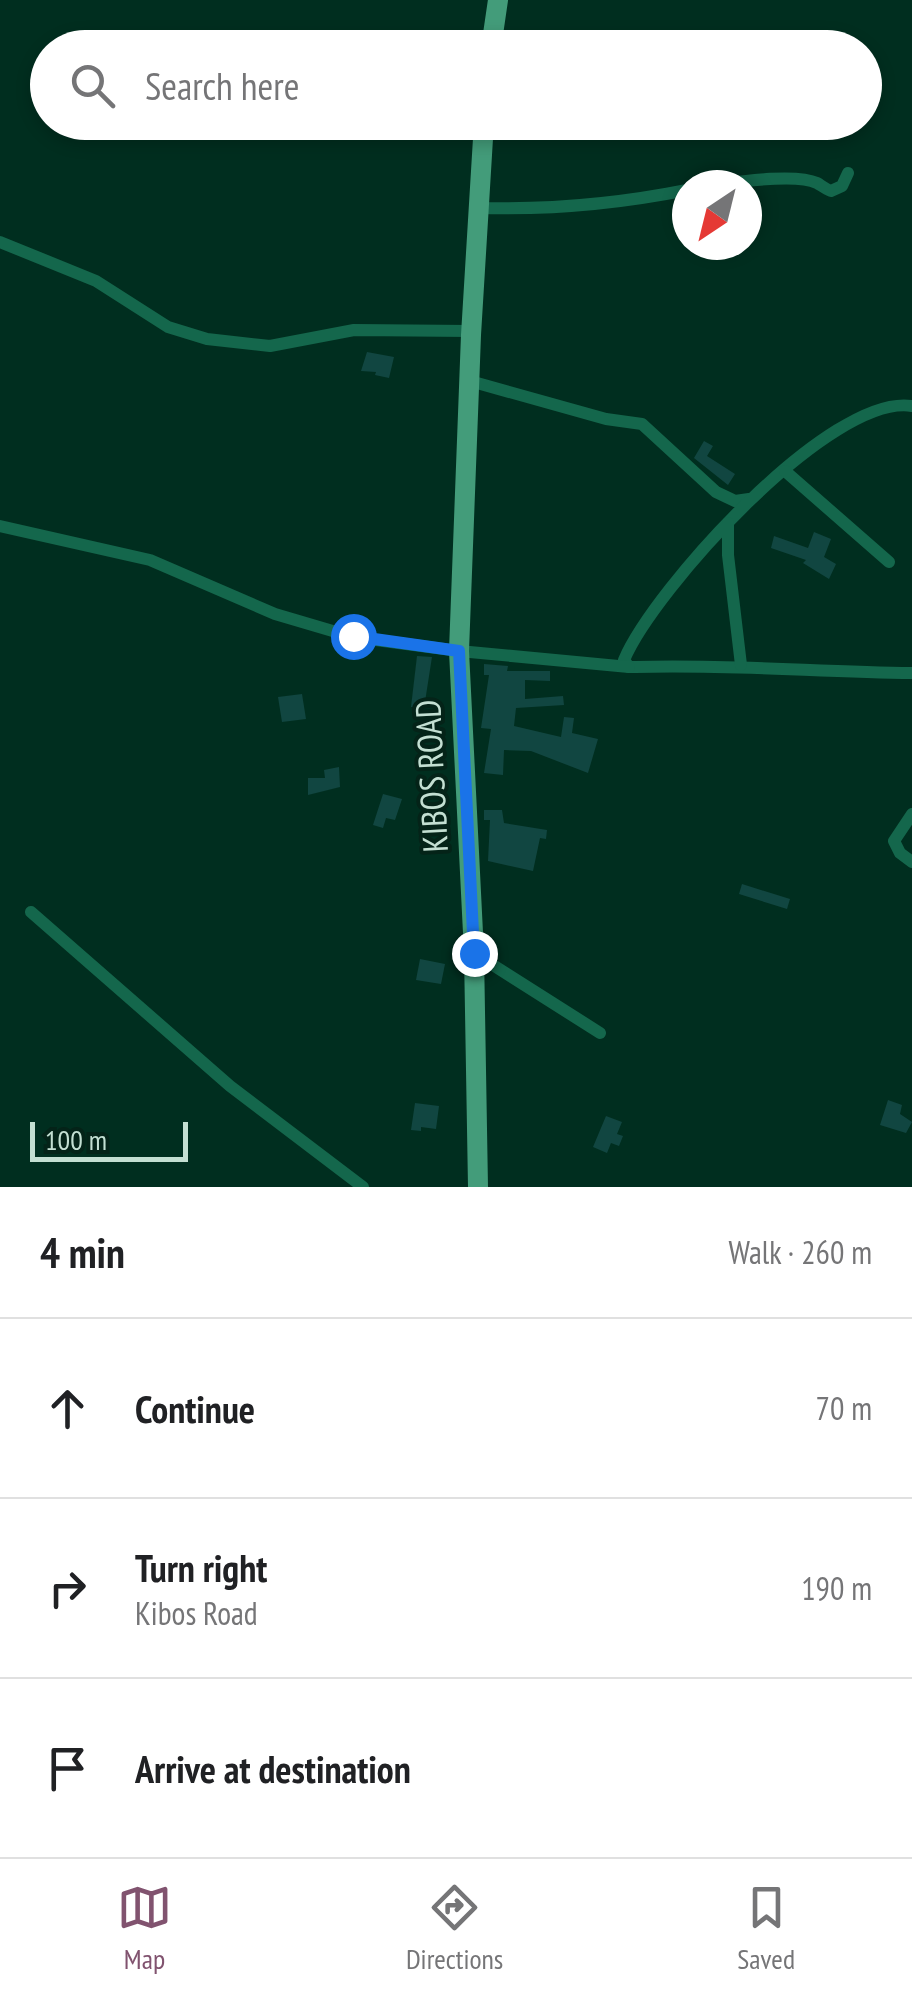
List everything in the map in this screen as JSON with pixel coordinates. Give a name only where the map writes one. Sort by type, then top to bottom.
[{"type":"main road","points":[[494,30],[498,0]]},
{"type":"main road","name":"KIBOS ROAD","points":[[478,1187],[474,953],[459,651],[483,140]]},
{"type":"street","points":[[762,179],[816,182],[831,191],[844,184],[848,173]]},
{"type":"street","points":[[478,208],[525,210],[616,204],[672,193]]},
{"type":"street","points":[[0,242],[96,281],[189,336],[270,346],[369,328],[471,331]]},
{"type":"street","points":[[470,382],[606,419],[642,424],[716,492],[735,501],[749,499]]},
{"type":"street","points":[[629,667],[625,657],[674,586],[749,499],[812,445],[890,404],[912,406]]},
{"type":"street","points":[[785,471],[890,562]]},
{"type":"street","points":[[728,523],[741,665]]},
{"type":"street","points":[[0,526],[150,560],[313,626],[353,636],[459,651],[629,667],[741,665],[823,672],[912,673]]},
{"type":"street","points":[[912,814],[894,841],[900,853],[912,862]]},
{"type":"street","points":[[31,912],[230,1086],[363,1187]]},
{"type":"street","points":[[474,953],[600,1034]]},
{"type":"building","points":[[367,352],[394,357],[389,378],[361,371]]},
{"type":"building","points":[[704,441],[713,446],[707,456],[735,474],[728,485],[694,458]]},
{"type":"building","points":[[814,532],[831,539],[824,557],[836,564],[829,579],[803,563],[806,560],[771,548],[774,536],[808,548]]},
{"type":"building","points":[[417,656],[432,657],[424,708],[411,707]]},
{"type":"building","points":[[484,664],[508,666],[507,671],[550,671],[550,681],[525,680],[525,699],[563,696],[564,705],[516,708],[514,726],[561,737],[564,717],[574,718],[572,733],[598,739],[588,773],[531,751],[504,750],[503,775],[484,773],[491,729],[481,728],[489,675],[484,675]]},
{"type":"building","points":[[302,694],[306,719],[282,722],[278,697]]},
{"type":"building","points":[[339,767],[340,787],[308,795],[308,778],[325,778],[324,770]]},
{"type":"building","points":[[383,794],[402,799],[395,820],[386,818],[383,828],[373,825]]},
{"type":"building","points":[[484,810],[502,810],[504,823],[547,830],[546,839],[540,838],[533,871],[488,861],[490,820],[484,820]]},
{"type":"building","points":[[742,884],[790,899],[787,909],[739,894]]},
{"type":"building","points":[[420,959],[445,964],[441,984],[416,980]]},
{"type":"building","points":[[888,1100],[902,1105],[900,1114],[912,1122],[906,1133],[880,1125]]},
{"type":"building","points":[[415,1103],[439,1106],[436,1129],[411,1130]]},
{"type":"building","points":[[606,1116],[622,1122],[617,1134],[623,1136],[619,1146],[611,1143],[607,1153],[593,1147]]},
{"type":"route","points":[[353,636],[459,651],[474,953]]}]
